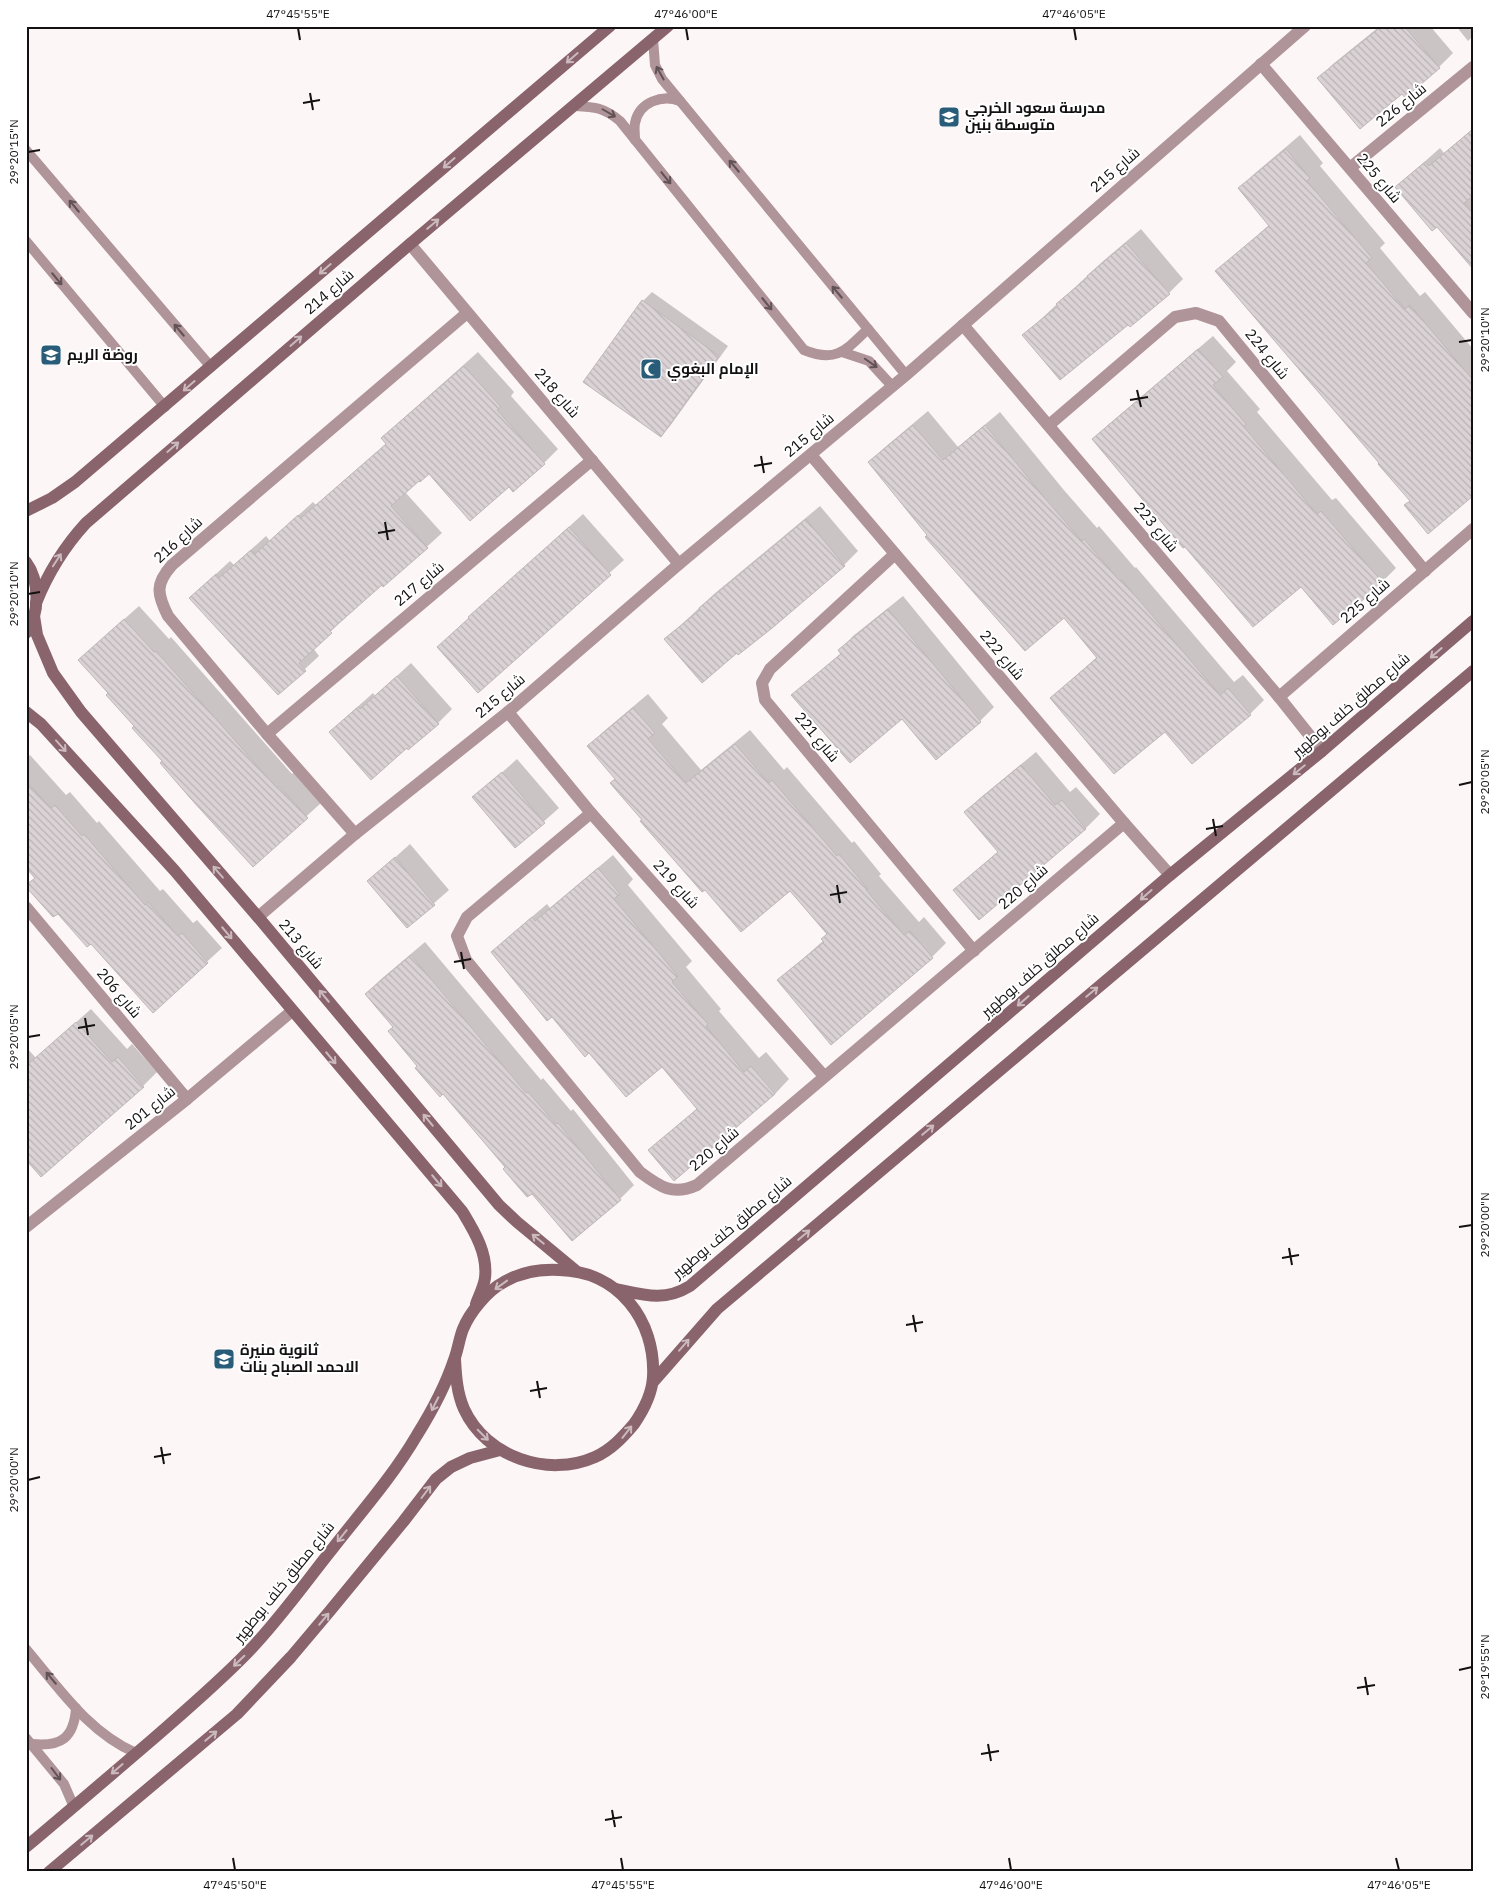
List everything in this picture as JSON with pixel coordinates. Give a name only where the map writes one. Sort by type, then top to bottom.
[{"type":"main road","name":"شارع 214","points":[[26,511],[52,498],[75,482],[165,408],[610,26]]},
{"type":"main road","name":"شارع 214","points":[[26,633],[54,563],[86,523],[410,244],[668,26]]},
{"type":"main road","name":"شارع 213","points":[[26,562],[30,568],[36,591],[37,635],[43,652],[53,673],[81,712],[258,917],[499,1205],[575,1270]]},
{"type":"main road","name":"شارع مطلق خلف بوطهير","points":[[616,1289],[663,1297],[679,1293],[690,1286],[1170,875],[1322,751],[1473,621]]},
{"type":"main road","points":[[652,1382],[718,1309],[1473,671]]},
{"type":"main road","points":[[26,712],[41,724],[175,871],[462,1211],[480,1244],[485,1263],[486,1278],[475,1307],[462,1331],[455,1359],[456,1386],[465,1411],[480,1433],[500,1450],[531,1463],[563,1465],[595,1457],[622,1439],[642,1413],[652,1382],[653,1356],[647,1331],[634,1308],[616,1289],[597,1277],[575,1270],[538,1269],[503,1282],[475,1307]]},
{"type":"main road","name":"شارع مطلق خلف بوطهير","points":[[26,1847],[208,1691],[247,1653],[288,1608],[331,1550],[396,1469],[436,1403],[455,1359]]},
{"type":"main road","points":[[49,1872],[237,1714],[291,1657],[403,1522],[436,1479],[451,1467],[470,1458],[500,1450]]},
{"type":"street","name":"شارع 215","points":[[258,917],[356,834],[508,712],[679,564],[906,375],[1305,26]]},
{"type":"street","name":"شارع 225","points":[[1261,64],[1473,312]]},
{"type":"street","name":"شارع 226","points":[[1350,168],[1473,67]]},
{"type":"street","name":"شارع 218","points":[[410,244],[679,564]]},
{"type":"street","name":"شارع 216","points":[[356,834],[266,734],[168,616],[160,601],[159,588],[162,576],[179,558],[467,313]]},
{"type":"street","name":"شارع 224","points":[[1049,425],[1175,317],[1196,313],[1219,321],[1425,571]]},
{"type":"street","name":"شارع 223","points":[[964,325],[1279,697],[1322,751]]},
{"type":"street","name":"شارع 222","points":[[811,455],[1170,875]]},
{"type":"street","name":"شارع 217","points":[[266,734],[592,460]]},
{"type":"street","name":"شارع 225","points":[[1279,697],[1473,529]]},
{"type":"street","name":"شارع 221","points":[[895,554],[770,669],[762,684],[765,700],[974,951]]},
{"type":"street","name":"شارع 219","points":[[508,712],[591,813],[824,1076]]},
{"type":"street","name":"شارع 220","points":[[591,813],[467,918],[457,936],[466,960],[640,1172],[656,1183],[674,1191],[697,1185],[1124,823]]},
{"type":"street","name":"شارع 206","points":[[26,907],[187,1099]]},
{"type":"street","name":"شارع 201","points":[[29,1219],[187,1099],[292,1011]]},
{"type":"lane","points":[[653,39],[656,65],[662,78],[680,102],[906,375]]},
{"type":"lane","points":[[635,140],[635,124],[638,114],[644,106],[661,98],[672,98],[680,102]]},
{"type":"lane","points":[[573,106],[608,111],[620,121],[804,350],[817,356],[832,356],[842,352],[868,329]]},
{"type":"lane","points":[[26,150],[211,367]]},
{"type":"lane","points":[[26,241],[165,408]]},
{"type":"lane","points":[[842,352],[870,361],[892,386]]},
{"type":"lane","points":[[26,1648],[93,1726],[111,1740],[136,1753]]},
{"type":"lane","points":[[29,1741],[44,1745],[66,1737],[73,1729],[76,1708]]},
{"type":"lane","points":[[29,1741],[64,1784],[74,1807]]},
{"type":"building","points":[[1382,26],[1404,26],[1440,68],[1405,98],[1402,94],[1360,129],[1317,78]]},
{"type":"building","points":[[1473,129],[1473,196],[1464,203],[1473,213],[1473,269],[1437,227],[1432,231],[1395,187],[1425,162],[1429,166]]},
{"type":"building","points":[[1286,149],[1310,178],[1307,181],[1372,258],[1366,263],[1405,309],[1410,305],[1473,380],[1473,496],[1428,534],[1404,505],[1410,501],[1215,271],[1269,226],[1238,188]]},
{"type":"building","points":[[1126,243],[1170,294],[1060,380],[1022,335],[1058,306],[1056,304]]},
{"type":"building","name":"الإمام البغوي","points":[[642,300],[719,356],[661,437],[583,382]]},
{"type":"building","points":[[1198,349],[1223,377],[1213,385],[1246,424],[1244,427],[1317,514],[1321,511],[1383,583],[1333,625],[1301,587],[1253,627],[1185,547],[1183,548],[1092,439]]},
{"type":"building","points":[[464,366],[501,407],[497,410],[545,464],[513,492],[509,487],[470,521],[429,474],[419,481],[391,506],[428,548],[330,631],[332,633],[299,663],[306,671],[278,695],[189,598],[216,574],[219,578],[251,550],[255,554],[298,515],[301,518],[386,444],[381,438]]},
{"type":"building","points":[[913,425],[943,460],[985,425],[1082,541],[1084,539],[1120,581],[1122,580],[1220,695],[1228,688],[1251,715],[1192,764],[1165,732],[1114,774],[1050,698],[1097,658],[1064,618],[1025,651],[925,537],[927,535],[868,462]]},
{"type":"building","points":[[806,519],[845,566],[771,629],[738,655],[737,653],[702,683],[664,639]]},
{"type":"building","points":[[569,527],[611,575],[478,693],[437,647]]},
{"type":"building","points":[[888,609],[981,722],[936,760],[902,719],[850,763],[791,695],[841,654],[838,650]]},
{"type":"building","points":[[124,619],[154,652],[156,651],[277,788],[279,786],[308,818],[253,867],[160,763],[162,761],[132,728],[134,726],[106,695],[108,693],[78,660]]},
{"type":"building","points":[[397,676],[439,724],[408,750],[407,748],[371,780],[329,732],[358,707],[360,709]]},
{"type":"building","points":[[633,708],[655,733],[648,739],[686,783],[735,744],[769,783],[772,780],[837,856],[839,854],[904,935],[910,931],[933,958],[831,1045],[777,980],[824,942],[821,939],[827,934],[790,891],[741,932],[705,890],[702,892],[640,821],[642,820],[610,783],[615,779],[587,746]]},
{"type":"building","points":[[1021,765],[1055,805],[1062,800],[1086,829],[979,920],[953,890],[998,852],[964,812]]},
{"type":"building","points":[[502,772],[545,823],[515,848],[472,797]]},
{"type":"building","points":[[26,781],[51,808],[55,805],[82,836],[84,834],[145,905],[148,902],[178,936],[182,933],[208,963],[153,1013],[91,944],[87,947],[58,914],[53,917],[26,887],[35,878],[26,868]]},
{"type":"building","points":[[395,857],[435,905],[407,928],[367,881]]},
{"type":"building","points":[[598,868],[620,894],[614,899],[678,976],[672,982],[708,1024],[706,1026],[744,1072],[751,1066],[775,1094],[674,1181],[648,1150],[697,1109],[662,1067],[626,1097],[589,1053],[585,1057],[552,1017],[547,1021],[491,952],[532,917],[535,921]]},
{"type":"building","points":[[411,955],[526,1093],[528,1092],[556,1124],[558,1123],[621,1200],[572,1241],[532,1194],[527,1197],[503,1169],[505,1167],[443,1094],[440,1097],[415,1068],[417,1066],[388,1031],[393,1027],[365,994]]},
{"type":"building","points":[[76,1022],[112,1062],[118,1057],[144,1087],[41,1177],[26,1160],[26,1066]]},
{"type":"place","name":"مدرسة سعود الخرجي متوسطة بنين","points":[[949,117]]},
{"type":"place","name":"روضة الريم","points":[[51,355]]},
{"type":"place","name":"الإمام البغوي","points":[[651,369]]},
{"type":"place","name":"ثانوية منيرة الاحمد الصباح بنات","points":[[224,1359]]}]
